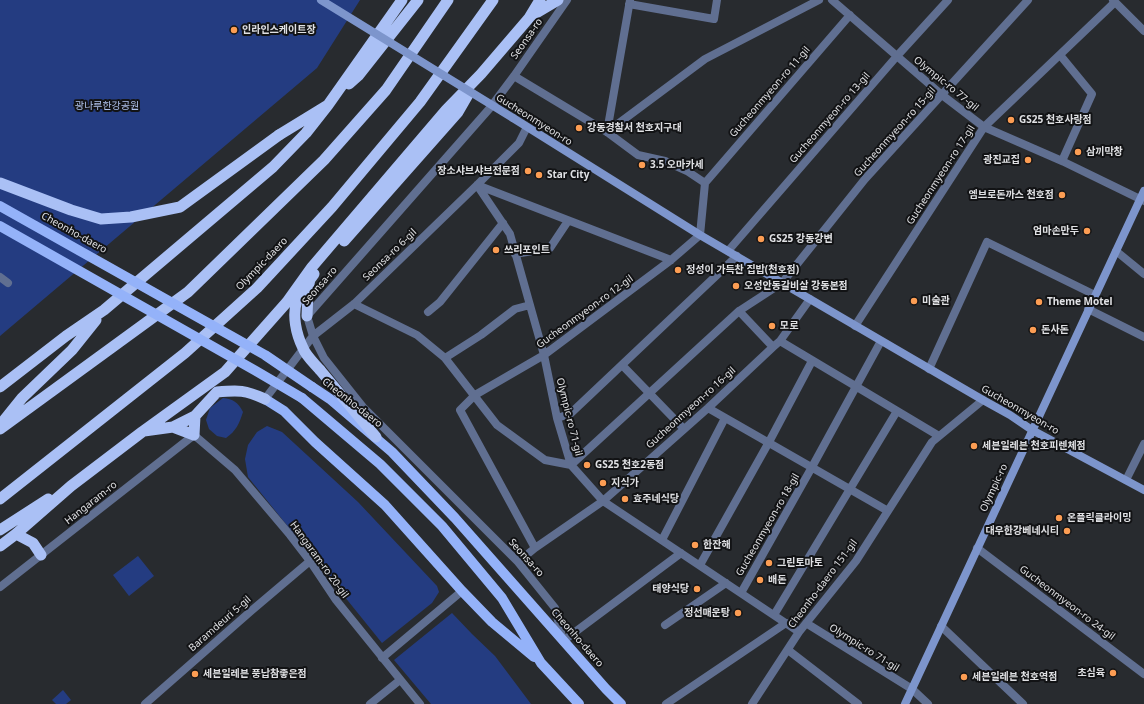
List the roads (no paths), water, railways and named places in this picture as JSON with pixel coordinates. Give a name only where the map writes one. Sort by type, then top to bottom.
[{"type":"highway","points":[[0,387],[66,336],[104,310],[273,167],[306,133],[328,105],[402,0]]},
{"type":"highway","points":[[336,94],[358,76],[418,0]]},
{"type":"highway","points":[[0,429],[188,292],[324,160],[386,90],[448,0]]},
{"type":"highway","name":"Olympic-daero","points":[[0,499],[185,353],[257,288],[332,207],[420,102],[493,0]]},
{"type":"highway","points":[[0,546],[71,486],[225,372],[313,271],[458,112],[481,74],[529,18],[540,0]]},
{"type":"highway","points":[[529,18],[558,0]]},
{"type":"highway","points":[[0,183],[71,210],[101,219],[131,217],[180,207],[279,135],[328,105]]},
{"type":"highway","points":[[307,316],[308,292],[313,271]]},
{"type":"highway","points":[[313,271],[308,283],[297,300],[294,317],[296,332],[303,349],[376,437]]},
{"type":"highway","points":[[0,426],[22,398],[72,350],[104,310]]},
{"type":"highway","points":[[142,432],[173,427],[195,416],[218,392],[225,372]]},
{"type":"highway","points":[[218,392],[236,390],[251,393],[265,399]]},
{"type":"highway","points":[[173,427],[194,435],[195,416]]},
{"type":"highway","points":[[0,530],[71,486]]},
{"type":"highway","points":[[16,534],[33,543],[41,556]]},
{"type":"main road","name":"Gucheonmyeon-ro","points":[[321,0],[728,251],[1010,415],[1032,430],[1144,490]]},
{"type":"main road","name":"Olympic-ro","points":[[905,704],[1088,309],[1142,200],[1144,191]]},
{"type":"main road","name":"Cheonho-daero","points":[[0,206],[265,355],[330,399],[392,452],[455,518],[620,704]]},
{"type":"main road","points":[[0,226],[250,367],[302,398],[380,464],[442,526],[502,598],[542,663]]},
{"type":"main road","points":[[265,399],[284,411],[315,442],[385,505],[462,591],[492,622],[542,663],[579,704]]},
{"type":"street","name":"Seonsa-ro","points":[[563,640],[556,608],[518,562],[363,407],[324,358],[313,336],[307,316],[490,108],[567,0]]},
{"type":"street","points":[[607,132],[630,2],[714,19],[717,0]]},
{"type":"street","points":[[607,132],[705,58],[819,0]]},
{"type":"street","name":"Olympic-ro 77-gil","points":[[832,0],[942,95],[984,126],[1142,200]]},
{"type":"street","name":"Gucheonmyeon-ro 13-gil","points":[[728,251],[897,56],[948,0]]},
{"type":"street","name":"Gucheonmyeon-ro 15-gil","points":[[571,464],[740,311],[782,282],[865,179],[1028,0]]},
{"type":"street","points":[[1114,1],[1144,31]]},
{"type":"street","name":"Gucheonmyeon-ro 17-gil","points":[[855,326],[984,126],[1060,55],[1114,1]]},
{"type":"street","name":"Gucheonmyeon-ro 11-gil","points":[[705,183],[850,15]]},
{"type":"street","points":[[1060,55],[1092,94],[1062,162]]},
{"type":"street","points":[[514,76],[607,132],[638,155],[665,161],[687,171],[705,183],[700,234]]},
{"type":"street","name":"Seonsa-ro 6-gil","points":[[265,399],[313,336],[354,304],[477,185],[519,143],[527,127]]},
{"type":"street","points":[[477,185],[671,260]]},
{"type":"street","name":"Olympic-ro 71-gil","points":[[477,185],[510,234],[544,355],[557,418],[571,464],[603,501],[799,632]]},
{"type":"street","points":[[515,254],[550,248],[568,221]]},
{"type":"street","points":[[428,312],[440,302],[503,223]]},
{"type":"street","name":"Gucheonmyeon-ro 12-gil","points":[[535,548],[460,410],[474,395],[544,355],[671,260],[700,234]]},
{"type":"street","points":[[929,369],[987,242],[1095,295]]},
{"type":"street","points":[[1116,251],[1144,274]]},
{"type":"street","points":[[557,418],[570,414],[737,256]]},
{"type":"street","points":[[0,277],[8,283]]},
{"type":"street","name":"Gucheonmyeon-ro 16-gil","points":[[518,562],[535,548],[603,501],[708,408],[772,347],[780,342],[810,299]]},
{"type":"street","points":[[354,304],[417,336],[445,358],[497,425],[545,460],[571,464]]},
{"type":"street","points":[[445,358],[481,335],[515,309],[530,305]]},
{"type":"street","points":[[1088,309],[1144,338]]},
{"type":"street","points":[[740,311],[772,347]]},
{"type":"street","name":"Gucheonmyeon-ro 18-gil","points":[[741,593],[857,387],[881,341]]},
{"type":"street","points":[[780,342],[939,436]]},
{"type":"street","points":[[700,565],[769,442],[812,360]]},
{"type":"street","points":[[622,365],[684,429]]},
{"type":"street","name":"Cheonho-daero 151-gil","points":[[752,704],[799,632],[856,560],[932,442],[982,400]]},
{"type":"street","name":"Gucheonmyeon-ro 18-gil","points":[[708,408],[850,489]]},
{"type":"street","points":[[774,615],[897,411]]},
{"type":"street","points":[[662,540],[725,418]]},
{"type":"street","name":"Hangaram-ro","points":[[0,587],[194,435]]},
{"type":"street","name":"Hangaram-ro 20-gil","points":[[194,435],[235,470],[290,535],[336,600],[420,704]]},
{"type":"street","points":[[1126,480],[1144,444]]},
{"type":"street","points":[[850,489],[888,510]]},
{"type":"street","name":"Gucheonmyeon-ro 24-gil","points":[[977,548],[1144,674]]},
{"type":"street","points":[[563,640],[681,553]]},
{"type":"street","name":"Baramdeuri 5-gil","points":[[145,704],[251,611],[310,562]]},
{"type":"street","points":[[665,625],[726,583]]},
{"type":"street","points":[[382,658],[462,591]]},
{"type":"street","points":[[666,704],[786,623]]},
{"type":"street","name":"Olympic-ro 71-gil","points":[[806,623],[912,689]]},
{"type":"street","points":[[941,626],[1023,704]]},
{"type":"street","points":[[788,650],[858,704]]},
{"type":"street","points":[[370,704],[400,680]]},
{"type":"street","points":[[912,689],[928,704]]},
{"type":"place","name":"인라인스케이트장","points":[[234,30]]},
{"type":"place","name":"GS25 천호사랑점","points":[[1011,120]]},
{"type":"place","name":"강동경찰서 천호지구대","points":[[579,128]]},
{"type":"place","name":"삼끼막창","points":[[1078,152]]},
{"type":"place","name":"광진교집","points":[[1028,160]]},
{"type":"place","name":"3.5 오마카세","points":[[642,165]]},
{"type":"place","name":"장소샤브샤브전문점","points":[[528,171]]},
{"type":"place","name":"Star City","points":[[539,175]]},
{"type":"place","name":"엠브로돈까스 천호점","points":[[1062,195]]},
{"type":"place","name":"엄마손만두","points":[[1087,231]]},
{"type":"place","name":"GS25 강동강변","points":[[761,239]]},
{"type":"place","name":"쓰리포인트","points":[[496,250]]},
{"type":"place","name":"정성이 가득찬 집밥(천호점)","points":[[678,270]]},
{"type":"place","name":"오성안동갈비살 강동본점","points":[[736,286]]},
{"type":"place","name":"미술관","points":[[914,301]]},
{"type":"place","name":"Theme Motel","points":[[1039,302]]},
{"type":"place","name":"모로","points":[[772,326]]},
{"type":"place","name":"돈사돈","points":[[1033,330]]},
{"type":"place","name":"세븐일레븐 천호피렌체점","points":[[974,446]]},
{"type":"place","name":"GS25 천호2동점","points":[[587,465]]},
{"type":"place","name":"지식가","points":[[603,483]]},
{"type":"place","name":"효주네식당","points":[[625,499]]},
{"type":"place","name":"온플릭클라이밍","points":[[1059,518]]},
{"type":"place","name":"대우한강베네시티","points":[[1067,531]]},
{"type":"place","name":"한잔해","points":[[695,545]]},
{"type":"place","name":"그린토마토","points":[[769,563]]},
{"type":"place","name":"배돈","points":[[760,580]]},
{"type":"place","name":"태양식당","points":[[697,589]]},
{"type":"place","name":"정선매운탕","points":[[738,613]]},
{"type":"place","name":"초심육","points":[[1113,673]]},
{"type":"place","name":"세븐일레븐 풍납참좋은점","points":[[195,674]]},
{"type":"place","name":"세븐일레븐 천호역점","points":[[964,677]]},
{"type":"park label","name":"광나루한강공원","points":[[107,106]]}]
